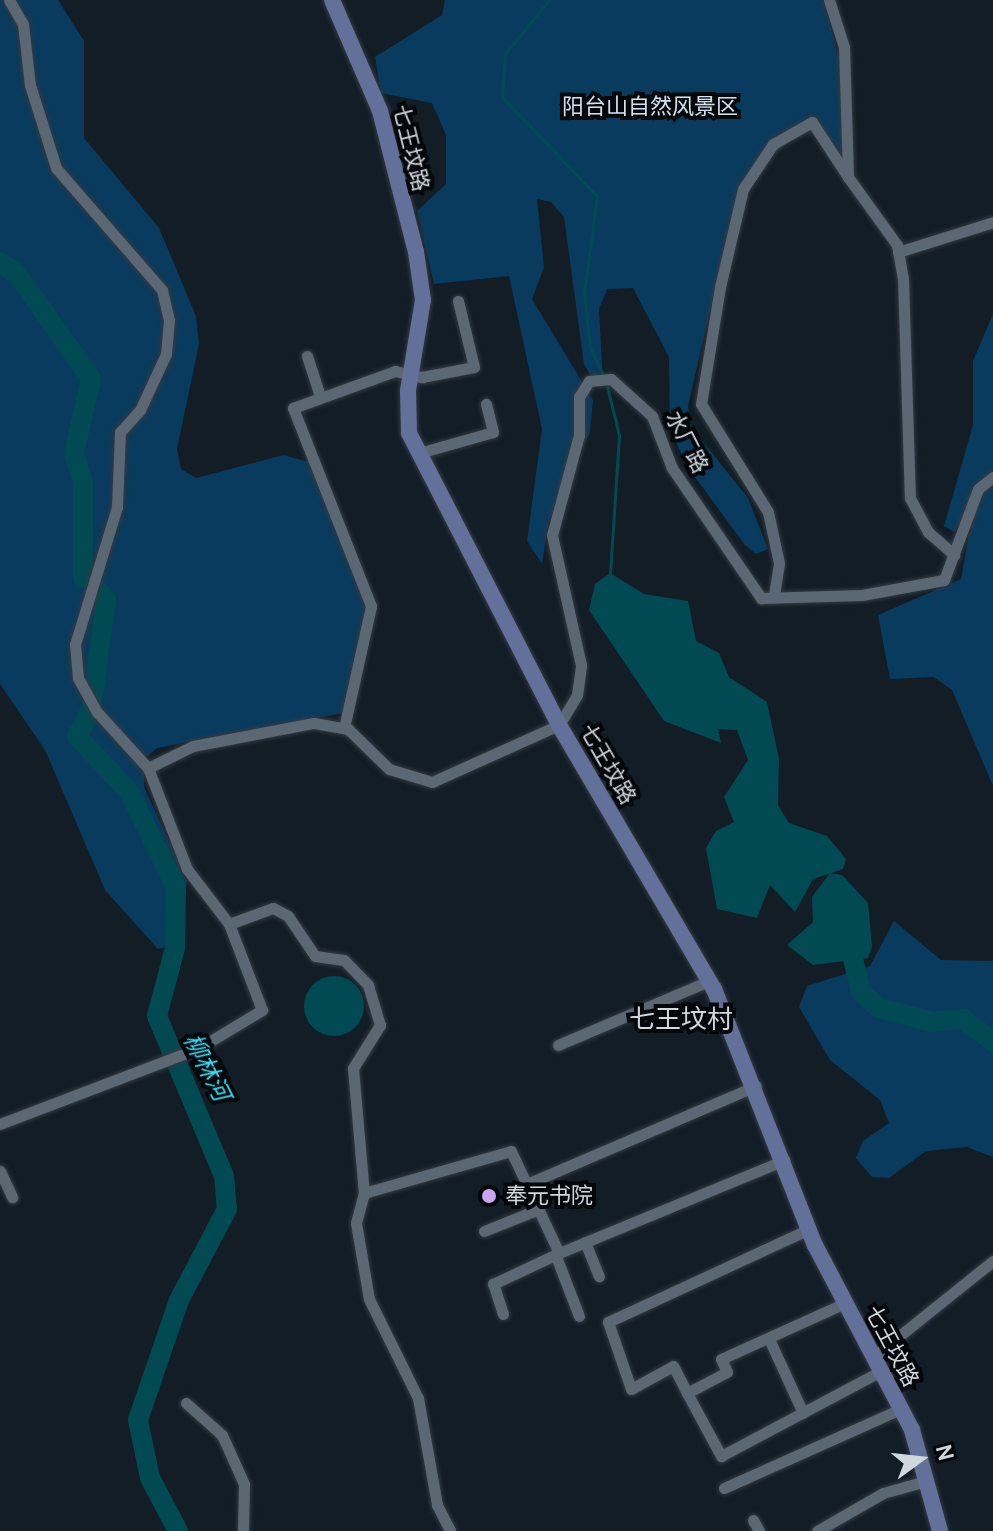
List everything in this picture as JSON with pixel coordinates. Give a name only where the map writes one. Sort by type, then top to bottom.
[{"type":"street","points":[[0,1124],[154,1062],[199,1048],[262,1010],[229,924],[187,869],[148,768],[97,712],[75,663],[78,625],[117,507],[120,432],[140,410],[166,354],[169,320],[162,290],[56,168],[30,85],[23,24],[9,0]]},
{"type":"street","name":"七王坟路","points":[[332,0],[380,111],[416,252],[423,300],[411,370],[409,433],[559,725],[709,981],[756,1086],[809,1229],[901,1409],[940,1531]]},
{"type":"street","points":[[829,0],[844,47],[848,177]]},
{"type":"street","points":[[954,555],[928,532],[910,498],[898,252],[812,122],[773,144],[743,189],[720,287],[701,404],[768,512],[779,563],[774,595],[919,587],[944,580],[954,555],[978,489],[993,477]]},
{"type":"street","points":[[898,252],[993,222]]},
{"type":"street","points":[[344,728],[371,606],[292,417],[297,403],[319,394],[411,370],[422,377],[474,367],[458,301]]},
{"type":"street","points":[[307,356],[319,394]]},
{"type":"street","name":"水厂路","points":[[559,725],[577,695],[581,665],[552,535],[579,435],[579,397],[589,381],[611,379],[638,400],[672,468],[761,598],[774,595]]},
{"type":"street","points":[[419,453],[493,432],[486,404]]},
{"type":"street","points":[[148,768],[163,755],[232,737],[314,723],[344,728],[389,769],[432,782],[559,725]]},
{"type":"street","points":[[229,924],[273,908],[288,916],[315,956],[344,960],[368,985],[380,1025],[353,1068],[364,1193],[356,1223],[369,1299],[418,1398],[437,1505],[450,1531]]},
{"type":"street","points":[[558,1045],[709,981]]},
{"type":"street","points":[[527,1184],[756,1086]]},
{"type":"street","points":[[364,1193],[511,1151],[539,1209],[579,1316]]},
{"type":"street","points":[[503,1314],[493,1284],[585,1242],[785,1160]]},
{"type":"street","points":[[0,1171],[12,1197]]},
{"type":"street","points":[[484,1231],[539,1209]]},
{"type":"street","points":[[809,1229],[608,1322],[631,1389],[673,1366],[721,1456],[803,1413],[877,1364],[993,1261]]},
{"type":"street","points":[[585,1242],[599,1276]]},
{"type":"street","points":[[770,1341],[845,1303]]},
{"type":"street","points":[[687,1393],[727,1372],[721,1359],[761,1337],[770,1341],[803,1413]]},
{"type":"street","points":[[186,1403],[222,1435],[244,1484],[243,1531]]},
{"type":"street","points":[[724,1488],[901,1409]]},
{"type":"street","points":[[817,1531],[883,1493],[926,1481]]},
{"type":"green space","points":[[0,0],[58,0],[84,41],[84,138],[159,228],[196,316],[199,344],[177,449],[181,469],[196,478],[284,455],[308,462],[367,607],[344,713],[157,748],[145,758],[144,787],[187,881],[180,924],[171,946],[158,949],[105,890],[45,750],[0,684]]},
{"type":"green space","name":"阳台山自然风景区","points":[[445,0],[823,0],[840,61],[843,162],[817,122],[766,159],[732,215],[688,406],[692,428],[748,498],[768,549],[756,554],[745,545],[686,465],[670,428],[669,357],[633,288],[607,289],[599,309],[603,384],[593,380],[584,364],[564,217],[551,202],[537,199],[544,267],[532,299],[593,400],[590,432],[549,520],[542,564],[527,541],[542,429],[509,276],[434,284],[417,211],[446,184],[446,135],[432,103],[381,93],[375,57],[442,15]]},
{"type":"green space","points":[[993,314],[993,786],[952,690],[934,677],[890,679],[878,615],[961,579],[975,500],[954,532],[944,526],[973,425],[973,361]]},
{"type":"green space","points":[[894,921],[941,960],[993,961],[993,1157],[967,1147],[926,1151],[889,1178],[872,1177],[856,1158],[863,1141],[889,1123],[880,1100],[830,1060],[799,1007],[807,986],[870,966]]},
{"type":"shaded area","points":[[610,573],[644,594],[688,601],[696,641],[719,653],[729,677],[767,702],[779,759],[778,805],[789,823],[827,836],[846,859],[843,869],[813,879],[795,912],[770,885],[757,918],[717,909],[706,848],[716,831],[734,822],[724,797],[748,760],[737,730],[718,729],[721,743],[664,721],[589,610],[595,584]]},
{"type":"shaded area","points":[[830,873],[842,875],[868,903],[872,947],[868,958],[813,965],[787,945],[813,922],[812,897]]},
{"type":"shaded area","points":[[334,976],[355,985],[364,1006],[355,1027],[334,1036],[313,1027],[304,1006],[313,985]]},
{"type":"waterway","points":[[549,0],[505,54],[502,97],[597,196],[584,293],[590,348],[603,375]]},
{"type":"waterway","points":[[0,262],[17,274],[91,379],[74,453],[83,483],[83,578]]},
{"type":"waterway","points":[[606,382],[619,435],[610,573]]},
{"type":"waterway","name":"柳林河","points":[[99,591],[106,599],[91,710],[77,736],[129,792],[176,887],[175,948],[157,1016],[224,1176],[227,1209],[179,1300],[138,1420],[150,1478],[178,1531]]},
{"type":"waterway","points":[[853,959],[861,992],[879,1008],[933,1022],[963,1019],[993,1042]]},
{"type":"place","name":"奉元书院","points":[[489,1196]]},
{"type":"district","name":"七王坟村","points":[[681,1020]]}]
